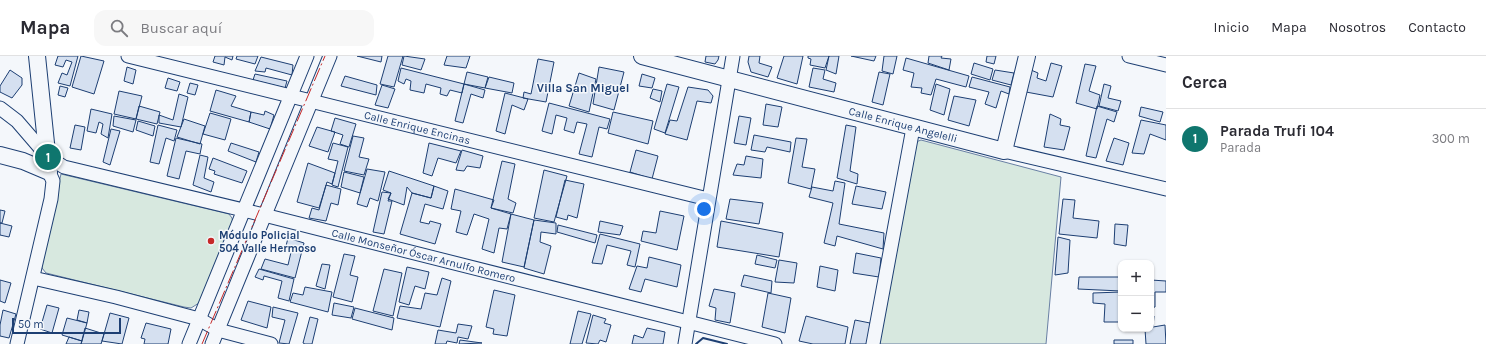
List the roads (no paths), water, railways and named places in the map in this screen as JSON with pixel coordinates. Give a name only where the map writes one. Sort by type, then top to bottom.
[{"type":"street","points":[[17,344],[51,199],[53,181],[49,164],[37,56]]},
{"type":"street","name":"Calle Enrique Encinas","points":[[128,56],[708,199]]},
{"type":"street","points":[[189,344],[307,56]]},
{"type":"street","points":[[212,344],[330,56]]},
{"type":"street","name":"Calle Enrique Angelelli","points":[[642,56],[730,78],[913,128],[1166,189]]},
{"type":"street","points":[[685,344],[733,56]]},
{"type":"street","points":[[1004,151],[1027,56]]},
{"type":"street","points":[[1129,56],[1166,65]]},
{"type":"street","name":"Calle Monseñor Óscar Arnulfo Romero","points":[[0,108],[17,121],[49,164],[264,215],[775,344]]},
{"type":"street","points":[[873,344],[913,128]]},
{"type":"street","points":[[0,155],[23,161],[49,164]]},
{"type":"street","points":[[33,278],[116,297],[199,319],[218,330],[271,344]]},
{"type":"place","name":"Parada Trufi 104","points":[[48,157]]},
{"type":"place","name":"Módulo Policial 504 Valle Hermoso","points":[[211,241]]},
{"type":"district","name":"Villa San Miguel","points":[[583,88]]}]
